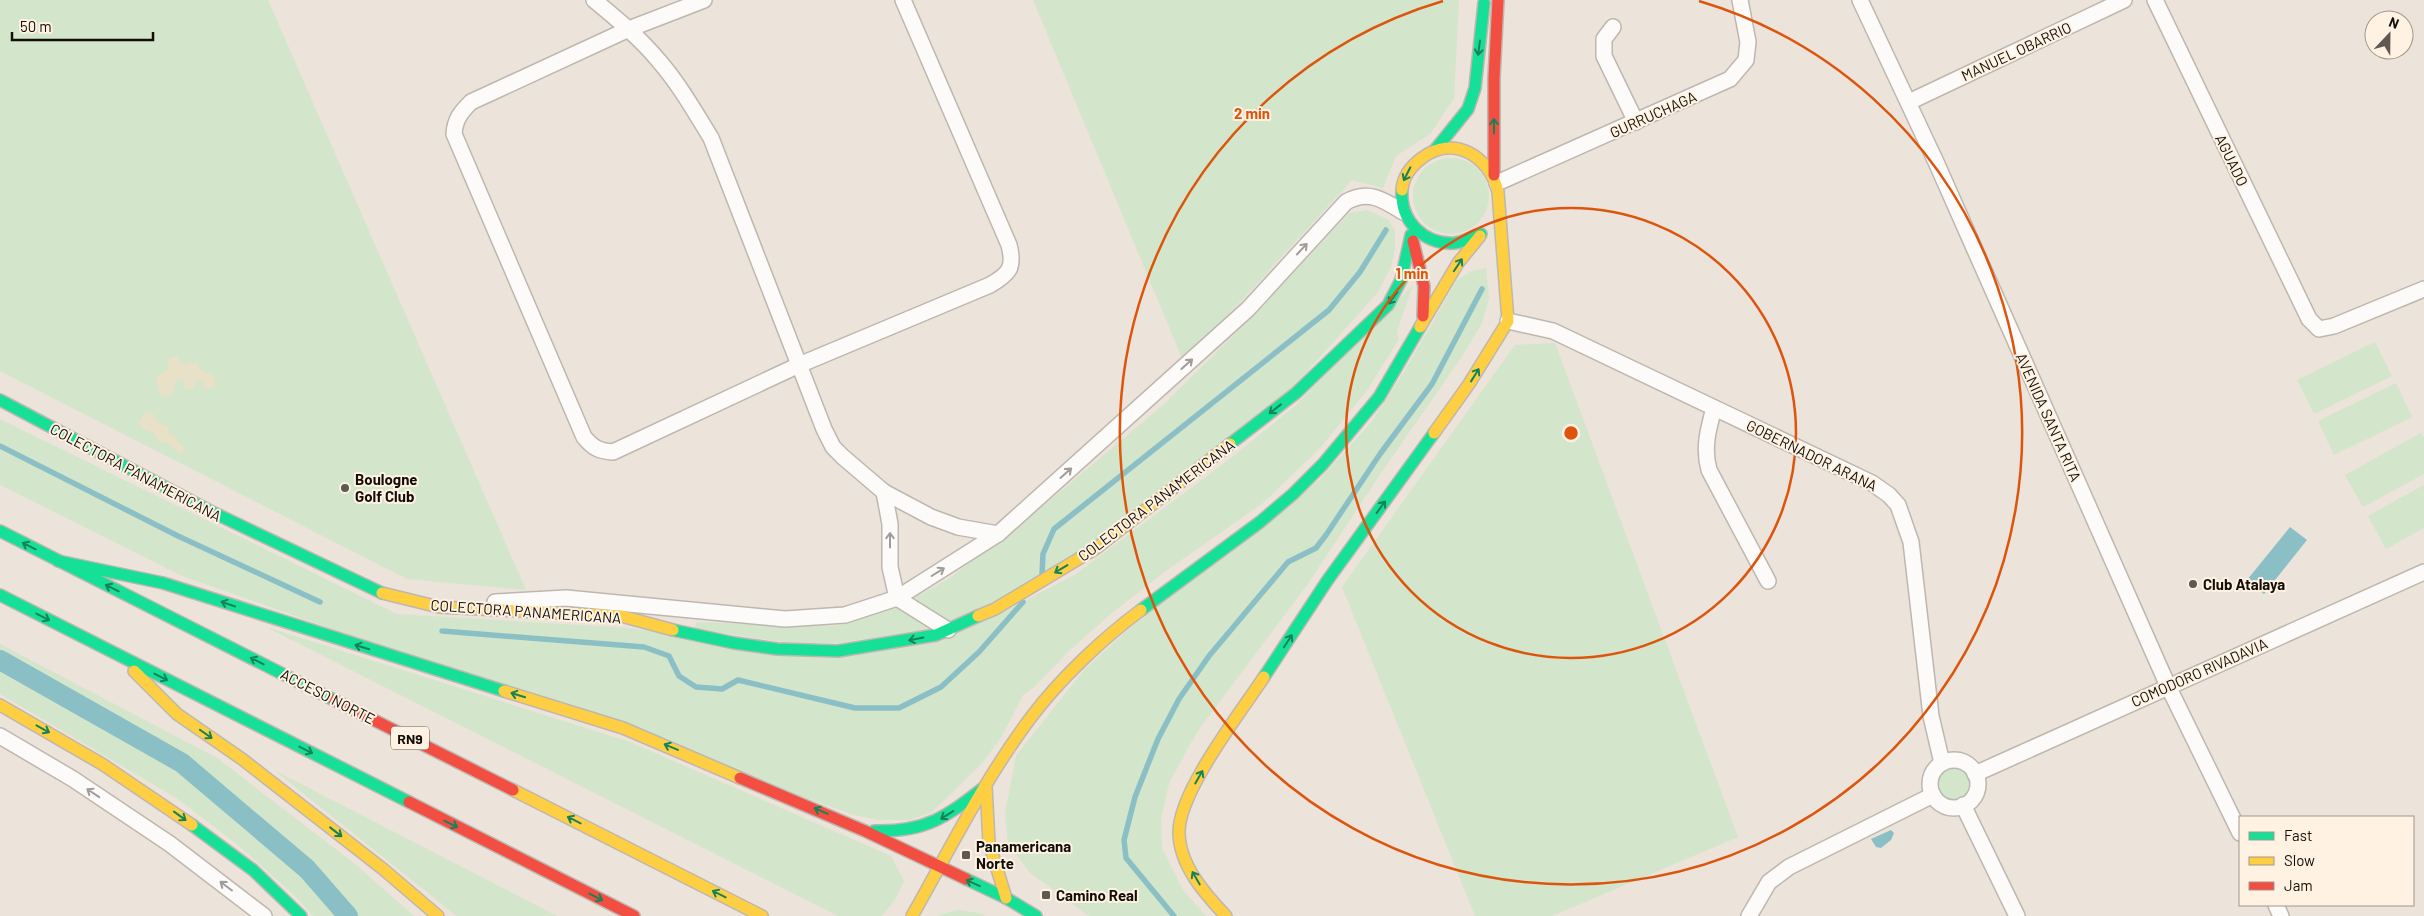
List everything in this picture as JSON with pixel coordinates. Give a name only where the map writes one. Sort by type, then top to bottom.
[{"type":"main road","points":[[1435,150],[1468,109],[1475,88],[1485,0]]},
{"type":"main road","points":[[1226,916],[1196,880],[1180,846],[1180,821],[1186,802],[1198,777],[1327,581],[1469,384],[1508,321],[1496,183],[1494,78],[1498,0]]},
{"type":"main road","points":[[912,916],[986,786],[1032,716],[1112,632],[1260,522],[1293,494],[1323,464],[1379,397],[1458,263],[1491,222],[1494,215],[1496,183],[1479,157],[1465,150],[1450,147],[1435,150],[1421,156],[1410,167],[1403,181],[1401,196],[1403,212],[1411,230],[1423,274],[1426,294],[1423,321]]},
{"type":"main road","points":[[1411,230],[1436,243],[1452,245],[1467,242],[1481,234]]},
{"type":"main road","name":"COLECTORA PANAMERICANA","points":[[0,400],[210,511],[329,570],[388,596],[439,607],[621,616],[697,636],[777,649],[838,651],[919,638],[948,630],[995,609],[1095,549],[1296,392],[1394,297],[1399,290],[1406,268],[1411,230]]},
{"type":"main road","name":"ACCESO NORTE","points":[[0,532],[762,916]]},
{"type":"main road","points":[[58,561],[163,583],[291,625],[623,728],[866,831],[1006,898],[1036,916]]},
{"type":"main road","points":[[0,594],[634,916]]},
{"type":"main road","points":[[118,655],[177,714],[242,759],[383,869],[438,916]]},
{"type":"main road","points":[[0,705],[56,736],[148,793],[230,852],[301,916]]},
{"type":"main road","points":[[866,831],[899,833],[924,828],[949,815],[986,786]]},
{"type":"main road","points":[[986,786],[986,840],[993,866],[1006,898]]},
{"type":"street","points":[[594,0],[629,29],[660,62],[690,104],[711,138],[824,429],[833,447],[884,492],[931,517],[958,527],[998,534]]},
{"type":"street","points":[[704,0],[629,29],[471,102],[461,112],[455,123],[454,134],[584,437],[599,451],[613,452],[799,365],[990,285],[1004,277],[1011,268],[1012,257],[1009,245],[903,0]]},
{"type":"street","name":"GURRUCHAGA","points":[[1496,183],[1730,79],[1746,60],[1748,42],[1740,0]]},
{"type":"street","name":"AVENIDA SANTA RITA","points":[[1860,0],[1909,102],[2168,686],[2239,831]]},
{"type":"street","name":"MANUEL OBARRIO","points":[[1909,102],[2124,0]]},
{"type":"street","name":"AGUADO","points":[[2155,0],[2309,319],[2318,329],[2334,326],[2424,289]]},
{"type":"street","points":[[1613,27],[1604,39],[1604,56],[1636,122]]},
{"type":"street","points":[[439,607],[566,598],[785,618],[845,615],[897,598],[998,534],[1248,309],[1346,202],[1354,198],[1373,196],[1403,212]]},
{"type":"street","name":"GOBERNADOR ARANA","points":[[1508,321],[1552,331],[1872,483],[1889,495],[1898,505],[1912,542],[1931,716],[1942,763]]},
{"type":"street","points":[[1714,408],[1706,440],[1706,457],[1709,470],[1768,581]]},
{"type":"street","points":[[884,492],[890,524],[890,567],[897,598],[948,630]]},
{"type":"street","name":"COMODORO RIVADAVIA","points":[[1975,774],[2424,572]]},
{"type":"street","points":[[0,736],[73,779],[170,844],[264,916]]},
{"type":"street","points":[[1949,760],[1964,762],[1975,774],[1977,781],[1974,796],[1963,805],[1949,807],[1937,800],[1930,788],[1932,774],[1942,763],[1949,760]]},
{"type":"street","points":[[1749,916],[1769,882],[1789,867],[1933,795]]},
{"type":"street","points":[[1963,805],[2017,916]]},
{"type":"green space","name":"Boulogne Golf Club","points":[[0,0],[268,0],[526,590],[407,579],[0,371]]},
{"type":"green space","points":[[1033,0],[1459,0],[1454,98],[1430,134],[1396,156],[1383,188],[1352,180],[1184,363]]},
{"type":"green space","points":[[1451,158],[1465,161],[1478,169],[1486,182],[1489,196],[1486,210],[1478,223],[1465,231],[1451,234],[1437,231],[1424,223],[1416,210],[1413,196],[1416,182],[1424,169],[1437,161]]},
{"type":"green space","points":[[1367,210],[1389,220],[1395,231],[1395,249],[1391,267],[1378,292],[1294,386],[1092,544],[992,603],[932,629],[838,643],[790,643],[694,629],[697,622],[839,626],[898,606],[947,580],[1055,496],[1162,406],[1262,307],[1349,213]]},
{"type":"green space","points":[[1486,268],[1489,299],[1482,323],[1463,355],[1381,473],[1307,585],[1197,732],[1169,783],[1161,819],[1162,848],[1183,890],[1206,916],[1089,916],[1029,872],[1008,842],[1005,814],[1016,756],[1083,671],[1133,625],[1320,479],[1369,425],[1404,372],[1457,280],[1472,271]]},
{"type":"green space","points":[[1413,285],[1397,331],[1399,339],[1366,392],[1319,449],[1263,503],[1163,573],[1113,612],[1071,649],[1033,688],[1023,695],[1002,736],[983,762],[932,812],[910,820],[879,820],[854,815],[180,575],[0,485],[0,419],[397,614],[629,628],[829,656],[1000,614],[1076,574],[1231,458],[1295,406]]},
{"type":"green space","points":[[2375,342],[2392,376],[2314,414],[2297,380]]},
{"type":"green space","points":[[1555,343],[1738,837],[1552,916],[1475,916],[1342,587],[1515,345]]},
{"type":"green space","points":[[2396,383],[2412,417],[2334,455],[2318,421]]},
{"type":"green space","points":[[2421,433],[2424,438],[2424,474],[2363,507],[2345,475]]},
{"type":"green space","points":[[2424,485],[2424,528],[2386,549],[2368,516]]},
{"type":"green space","points":[[266,627],[630,742],[891,856],[904,881],[896,898],[882,916],[838,916]]},
{"type":"green space","points":[[0,644],[217,758],[355,864],[414,916],[313,916],[294,895],[238,845],[178,799],[0,694]]},
{"type":"green space","points":[[1952,767],[1959,768],[1964,772],[1968,777],[1968,791],[1964,796],[1959,800],[1952,801],[1945,800],[1940,796],[1936,791],[1935,784],[1936,777],[1940,772],[1945,768]]},
{"type":"green space","points":[[274,770],[551,913],[557,916],[457,916]]},
{"type":"green space","points":[[957,910],[980,913],[985,916],[937,916]]},
{"type":"sand","points":[[173,356],[178,357],[181,364],[185,365],[188,362],[198,364],[199,369],[214,376],[216,380],[214,387],[204,390],[203,383],[200,380],[194,383],[194,388],[189,390],[184,388],[184,381],[180,379],[176,381],[172,395],[162,397],[157,388],[156,378],[168,368],[168,360]]},
{"type":"sand","points":[[150,412],[155,415],[158,423],[168,426],[169,434],[174,435],[179,443],[185,447],[184,452],[180,454],[169,444],[159,441],[153,432],[142,427],[139,423],[144,413]]},
{"type":"water","points":[[2290,527],[2307,540],[2264,594],[2247,580]]},
{"type":"water","points":[[1891,830],[1894,833],[1891,840],[1881,848],[1876,847],[1871,839]]},
{"type":"waterway","points":[[1042,575],[1043,554],[1054,529],[1329,310],[1360,272],[1386,230]]},
{"type":"waterway","points":[[1174,916],[1126,858],[1124,840],[1135,797],[1158,739],[1179,699],[1209,656],[1288,562],[1316,548],[1326,535],[1380,454],[1432,384],[1482,289]]},
{"type":"waterway","points":[[0,446],[178,536],[320,602]]},
{"type":"waterway","points":[[442,631],[644,647],[669,656],[679,676],[696,687],[722,689],[738,680],[855,708],[899,708],[941,687],[979,652],[1023,602]]},
{"type":"waterway","points":[[0,660],[182,763],[307,869],[348,916]]},
{"type":"traffic: fast","points":[[1435,150],[1468,109],[1475,88],[1484,3]]},
{"type":"traffic: fast","points":[[1402,190],[1405,212],[1416,229],[1424,235],[1444,243],[1455,243],[1481,234]]},
{"type":"traffic: fast","points":[[1230,444],[1296,393],[1388,305],[1401,280],[1411,235]]},
{"type":"traffic: fast","points":[[1141,610],[1260,522],[1293,494],[1323,464],[1379,397],[1420,327]]},
{"type":"traffic: fast","points":[[0,400],[210,511],[382,593]]},
{"type":"traffic: fast","points":[[1264,677],[1327,581],[1434,433]]},
{"type":"traffic: fast","points":[[0,531],[334,700]]},
{"type":"traffic: fast","points":[[58,561],[163,583],[504,691]]},
{"type":"traffic: fast","points":[[0,595],[409,802]]},
{"type":"traffic: fast","points":[[673,630],[734,643],[777,649],[838,651],[936,635],[978,616]]},
{"type":"traffic: fast","points":[[874,831],[908,829],[935,821],[986,786]]},
{"type":"traffic: fast","points":[[192,825],[253,870],[301,916]]},
{"type":"traffic: fast","points":[[966,879],[1006,898],[1036,916]]},
{"type":"traffic: slow","points":[[1402,190],[1406,176],[1414,165],[1434,151],[1446,148],[1469,152],[1479,159],[1494,179],[1498,192],[1508,321],[1469,384],[1434,433]]},
{"type":"traffic: slow","points":[[1420,327],[1458,263],[1480,236]]},
{"type":"traffic: slow","points":[[978,616],[995,609],[1095,549],[1230,444]]},
{"type":"traffic: slow","points":[[382,593],[439,607],[621,616],[673,630]]},
{"type":"traffic: slow","points":[[912,916],[983,789],[1032,716],[1056,687],[1083,660],[1112,633],[1141,610]]},
{"type":"traffic: slow","points":[[134,671],[177,714],[242,759],[383,869],[438,916]]},
{"type":"traffic: slow","points":[[1226,916],[1202,888],[1188,867],[1183,856],[1179,832],[1182,815],[1189,795],[1200,774],[1264,677]]},
{"type":"traffic: slow","points":[[504,691],[623,728],[740,778]]},
{"type":"traffic: slow","points":[[0,705],[102,764],[192,825]]},
{"type":"traffic: slow","points":[[986,786],[989,843],[1006,898]]},
{"type":"traffic: slow","points":[[513,790],[762,916]]},
{"type":"traffic: jam","points":[[1494,175],[1494,78],[1498,0]]},
{"type":"traffic: jam","points":[[1413,241],[1424,286],[1423,316]]},
{"type":"traffic: jam","points":[[334,700],[513,790]]},
{"type":"traffic: jam","points":[[740,778],[865,831],[966,879]]},
{"type":"traffic: jam","points":[[409,802],[634,916]]},
{"type":"place","name":"Boulogne Golf Club","points":[[345,488]]},
{"type":"place","name":"Club Atalaya","points":[[2193,584]]},
{"type":"place","name":"Panamericana Norte","points":[[966,855]]},
{"type":"place","name":"Camino Real","points":[[1046,895]]}]
